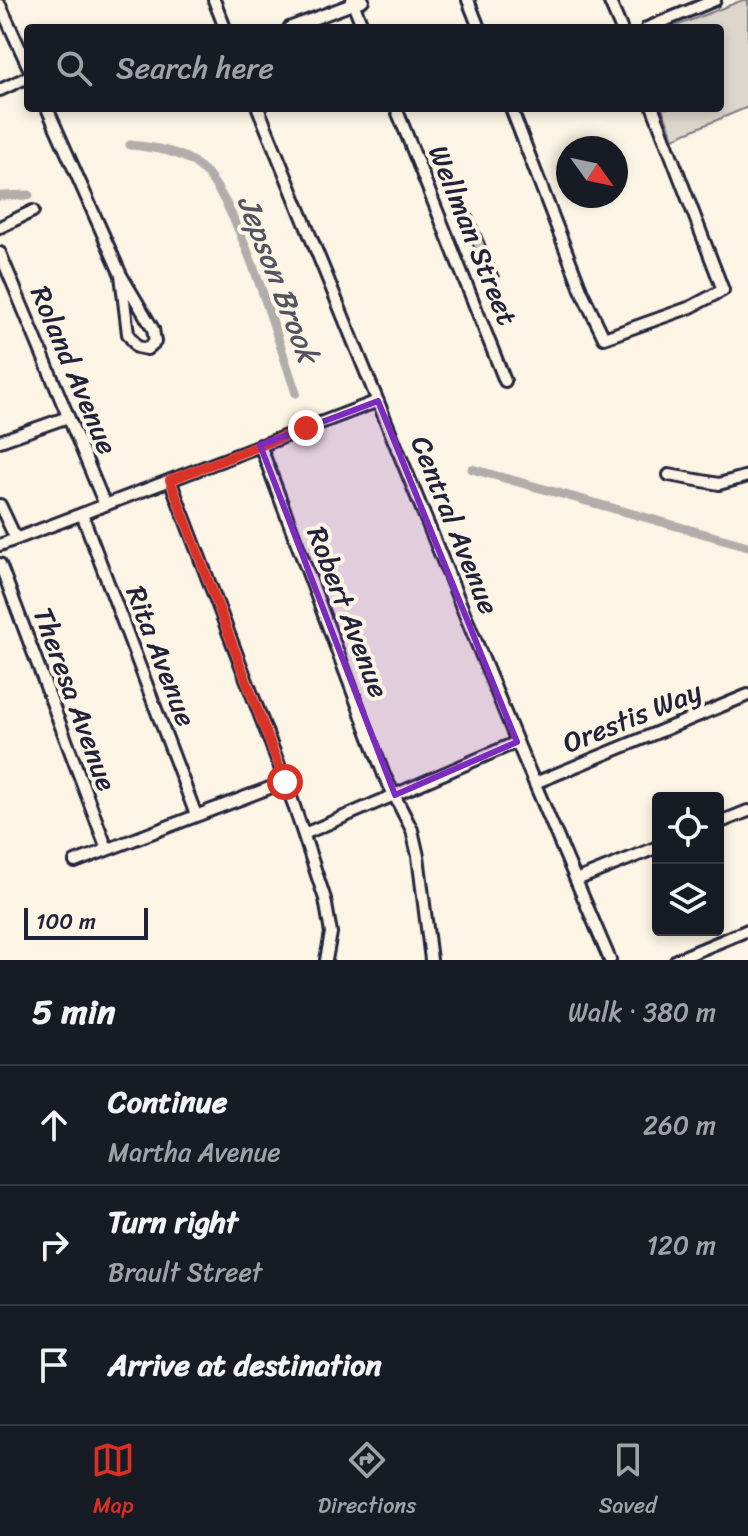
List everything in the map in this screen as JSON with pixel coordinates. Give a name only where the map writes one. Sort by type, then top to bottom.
[{"type":"street","points":[[214,0],[223,24]]},
{"type":"street","points":[[468,0],[477,24]]},
{"type":"street","points":[[609,0],[619,24]]},
{"type":"street","points":[[657,24],[715,0]]},
{"type":"street","points":[[299,24],[356,1],[362,24]]},
{"type":"street","points":[[0,5],[24,57]]},
{"type":"street","points":[[0,90],[24,79]]},
{"type":"street","points":[[49,112],[121,275],[153,329],[155,342],[147,349],[137,347],[128,334],[121,275]]},
{"type":"street","name":"Central Avenue","points":[[260,112],[517,742],[610,960]]},
{"type":"street","name":"Wellman Street","points":[[398,112],[505,381]]},
{"type":"street","points":[[513,112],[582,292],[604,338],[691,307],[723,290],[655,112]]},
{"type":"street","points":[[0,227],[33,211]]},
{"type":"street","name":"Roland Avenue","points":[[0,253],[105,505]]},
{"type":"street","points":[[0,545],[378,401]]},
{"type":"street","points":[[0,441],[68,417]]},
{"type":"street","name":"Robert Avenue","points":[[260,445],[342,665],[412,830],[431,960]]},
{"type":"street","points":[[669,475],[719,484],[748,476]]},
{"type":"street","points":[[170,480],[304,834],[329,911],[331,933],[326,960]]},
{"type":"street","points":[[0,505],[16,539]]},
{"type":"street","name":"Rita Avenue","points":[[82,514],[196,815]]},
{"type":"street","name":"Theresa Avenue","points":[[0,564],[107,849]]},
{"type":"street","name":"Orestis Way","points":[[535,783],[748,695]]},
{"type":"street","points":[[304,834],[517,742]]},
{"type":"street","points":[[75,862],[285,782]]},
{"type":"street","points":[[724,821],[748,811]]},
{"type":"street","points":[[576,880],[652,849]]},
{"type":"street","points":[[676,960],[748,930]]},
{"type":"highlighted area","points":[[378,401],[517,742],[395,795],[260,445]]},
{"type":"shaded area","points":[[748,0],[748,107],[674,138],[664,112],[724,112],[724,24],[681,24]]},
{"type":"building","points":[[467,202],[499,277],[488,281],[457,206]]},
{"type":"waterway","name":"Jepson Brook","points":[[130,145],[185,157],[200,167],[214,184],[256,272],[296,393]]},
{"type":"waterway","name":"Jepson Brook","points":[[0,196],[29,195]]},
{"type":"waterway","name":"Jepson Brook","points":[[472,469],[748,546]]},
{"type":"route","points":[[285,782],[170,480],[306,428]]}]
